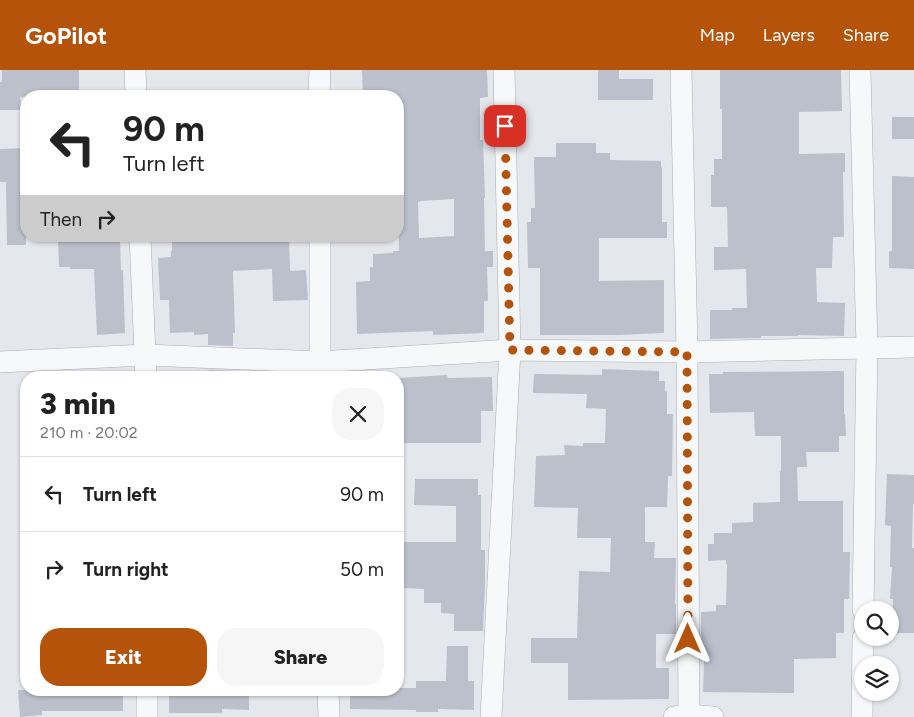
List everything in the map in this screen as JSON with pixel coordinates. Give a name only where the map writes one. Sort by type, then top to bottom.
[{"type":"street","points":[[135,70],[136,90]]},
{"type":"street","points":[[319,90],[320,70]]},
{"type":"street","points":[[491,717],[510,350],[504,70]]},
{"type":"street","points":[[682,70],[687,352],[684,716],[713,717]]},
{"type":"street","points":[[860,70],[867,348],[863,601]]},
{"type":"street","points":[[140,242],[146,371]]},
{"type":"street","points":[[319,370],[320,242]]},
{"type":"street","points":[[0,362],[146,355],[319,370],[510,350],[687,352],[914,347]]},
{"type":"street","points":[[862,717],[863,646]]},
{"type":"street","points":[[147,696],[147,717]]},
{"type":"street","points":[[328,696],[329,717]]},
{"type":"building","points":[[2,70],[79,70],[79,90],[20,90],[20,110],[0,110],[0,82],[2,82]]},
{"type":"building","points":[[362,70],[487,70],[488,97],[480,98],[480,140],[483,140],[485,251],[493,251],[493,267],[487,267],[488,301],[484,301],[484,333],[433,335],[433,331],[357,334],[356,282],[370,281],[370,267],[373,267],[373,254],[399,251],[399,242],[404,242],[404,90],[363,90]],"holes":[[[454,199],[454,236],[419,238],[418,202]]]},
{"type":"building","points":[[598,70],[619,70],[619,79],[653,79],[653,100],[598,100]]},
{"type":"building","points":[[720,70],[841,70],[842,111],[799,112],[799,154],[845,153],[845,172],[843,172],[844,237],[833,237],[832,268],[816,268],[817,302],[845,303],[844,336],[798,335],[710,339],[710,310],[747,308],[746,269],[714,270],[714,247],[728,247],[727,207],[711,207],[711,175],[714,175],[714,159],[722,159]]},
{"type":"building","points":[[892,117],[914,117],[914,139],[892,139]]},
{"type":"building","points":[[556,143],[596,143],[596,153],[610,153],[610,160],[661,161],[662,222],[667,222],[667,238],[599,238],[599,281],[664,280],[664,333],[540,335],[540,268],[528,268],[527,222],[531,222],[531,208],[535,208],[534,157],[556,157]]},
{"type":"building","points":[[20,148],[20,242],[26,242],[26,245],[7,245],[6,182],[0,182],[0,149]]},
{"type":"building","points":[[892,176],[914,177],[914,269],[889,268],[889,251],[892,251]]},
{"type":"building","points":[[58,242],[120,242],[125,333],[97,335],[94,269],[59,267]]},
{"type":"building","points":[[172,242],[289,242],[290,271],[306,270],[308,300],[273,301],[272,269],[233,271],[235,333],[233,333],[233,346],[208,345],[208,334],[194,335],[194,332],[170,333],[169,300],[160,300],[158,258],[171,257]]},
{"type":"building","points":[[602,369],[659,371],[659,381],[665,381],[667,414],[673,414],[672,476],[668,476],[667,507],[645,507],[645,542],[655,542],[654,558],[676,558],[676,634],[656,634],[656,668],[669,668],[669,699],[568,700],[568,663],[531,663],[531,638],[577,638],[579,571],[610,572],[611,538],[577,538],[578,508],[534,507],[536,456],[565,455],[564,445],[583,446],[583,443],[605,443],[606,409],[586,408],[587,394],[533,393],[534,374],[602,375]]},
{"type":"building","points":[[844,371],[846,436],[839,436],[839,452],[806,452],[807,467],[797,467],[798,501],[843,501],[843,552],[850,552],[849,599],[844,599],[844,633],[836,633],[836,658],[794,659],[794,693],[703,692],[704,659],[701,659],[701,612],[716,611],[716,605],[726,605],[726,560],[708,561],[708,544],[714,544],[714,533],[732,533],[732,523],[753,522],[753,503],[780,502],[781,471],[781,436],[755,436],[754,412],[710,413],[709,374],[723,374],[723,372]]},
{"type":"building","points":[[447,375],[448,378],[492,377],[493,411],[481,411],[481,443],[404,443],[404,378]]},
{"type":"building","points":[[887,474],[914,475],[912,548],[914,548],[914,633],[899,633],[899,601],[890,599],[892,567],[890,567],[891,526],[885,525]]},
{"type":"building","points":[[415,479],[478,479],[478,495],[481,495],[481,550],[485,550],[483,631],[454,631],[454,614],[441,613],[441,603],[424,603],[424,589],[404,588],[404,542],[456,542],[456,506],[414,505]]},
{"type":"building","points":[[447,646],[468,646],[468,681],[474,681],[474,710],[438,709],[438,712],[416,712],[416,710],[350,709],[350,696],[404,696],[404,688],[416,688],[416,681],[446,681]]},
{"type":"building","points":[[18,690],[20,690],[20,696],[123,696],[123,711],[42,711],[42,715],[20,717]]},
{"type":"building","points":[[169,696],[249,696],[249,710],[222,709],[222,713],[169,713]]},
{"type":"route","points":[[505,126],[510,350],[687,352],[688,639]]}]
